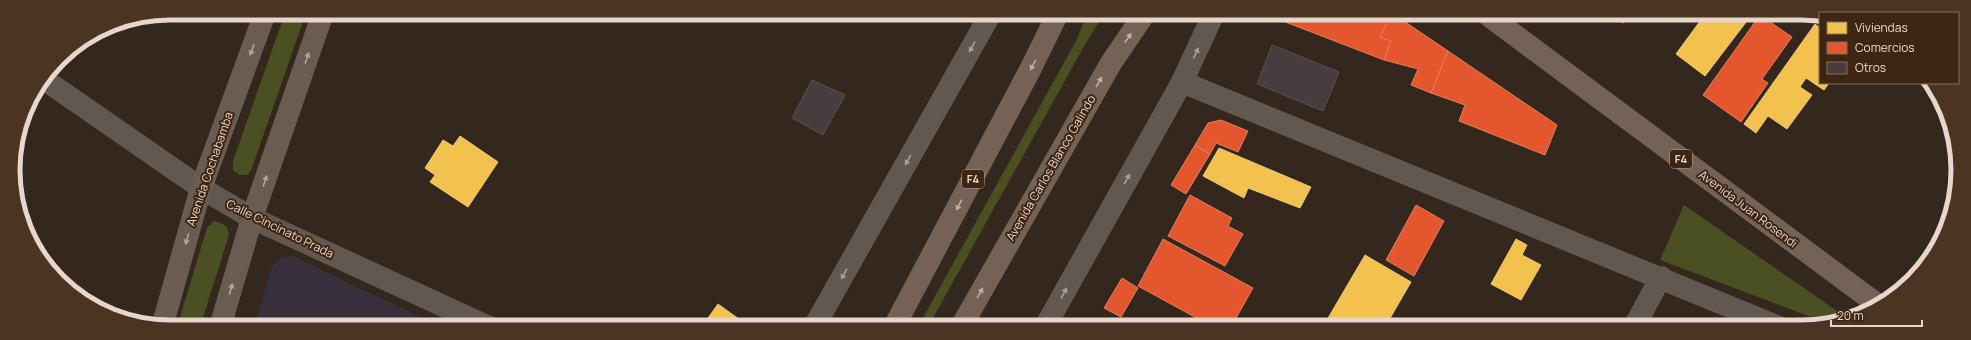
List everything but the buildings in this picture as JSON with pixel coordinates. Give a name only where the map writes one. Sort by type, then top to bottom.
[{"type":"highway","name":"F4","points":[[898,320],[1055,20]]},
{"type":"highway","name":"Avenida Carlos Blanco Galindo","points":[[965,320],[1110,63],[1140,20]]},
{"type":"highway","name":"Avenida Juan Rosendi","points":[[1494,20],[1873,301]]},
{"type":"main road","name":"Avenida Cochabamba","points":[[164,320],[201,188],[262,20]]},
{"type":"main road","points":[[222,320],[252,218],[321,20]]},
{"type":"street","points":[[818,320],[987,20]]},
{"type":"street","points":[[1049,320],[1182,82],[1211,20]]},
{"type":"street","name":"Calle Cincinato Prada","points":[[48,82],[201,188],[252,218],[474,320]]},
{"type":"street","points":[[1182,82],[1763,320]]},
{"type":"street","points":[[1638,320],[1661,277]]},
{"type":"shaded area","points":[[293,256],[426,320],[256,320],[272,266],[281,257]]},
{"type":"green space","points":[[283,20],[304,20],[252,168],[248,175],[240,175],[233,170],[233,161]]},
{"type":"green space","points":[[1085,20],[1100,20],[1087,41],[932,320],[922,320],[1076,41]]},
{"type":"green space","points":[[1684,205],[1840,313],[1839,315],[1817,319],[1660,260]]},
{"type":"green space","points":[[214,221],[221,223],[227,227],[229,235],[202,320],[179,320],[207,228]]}]
